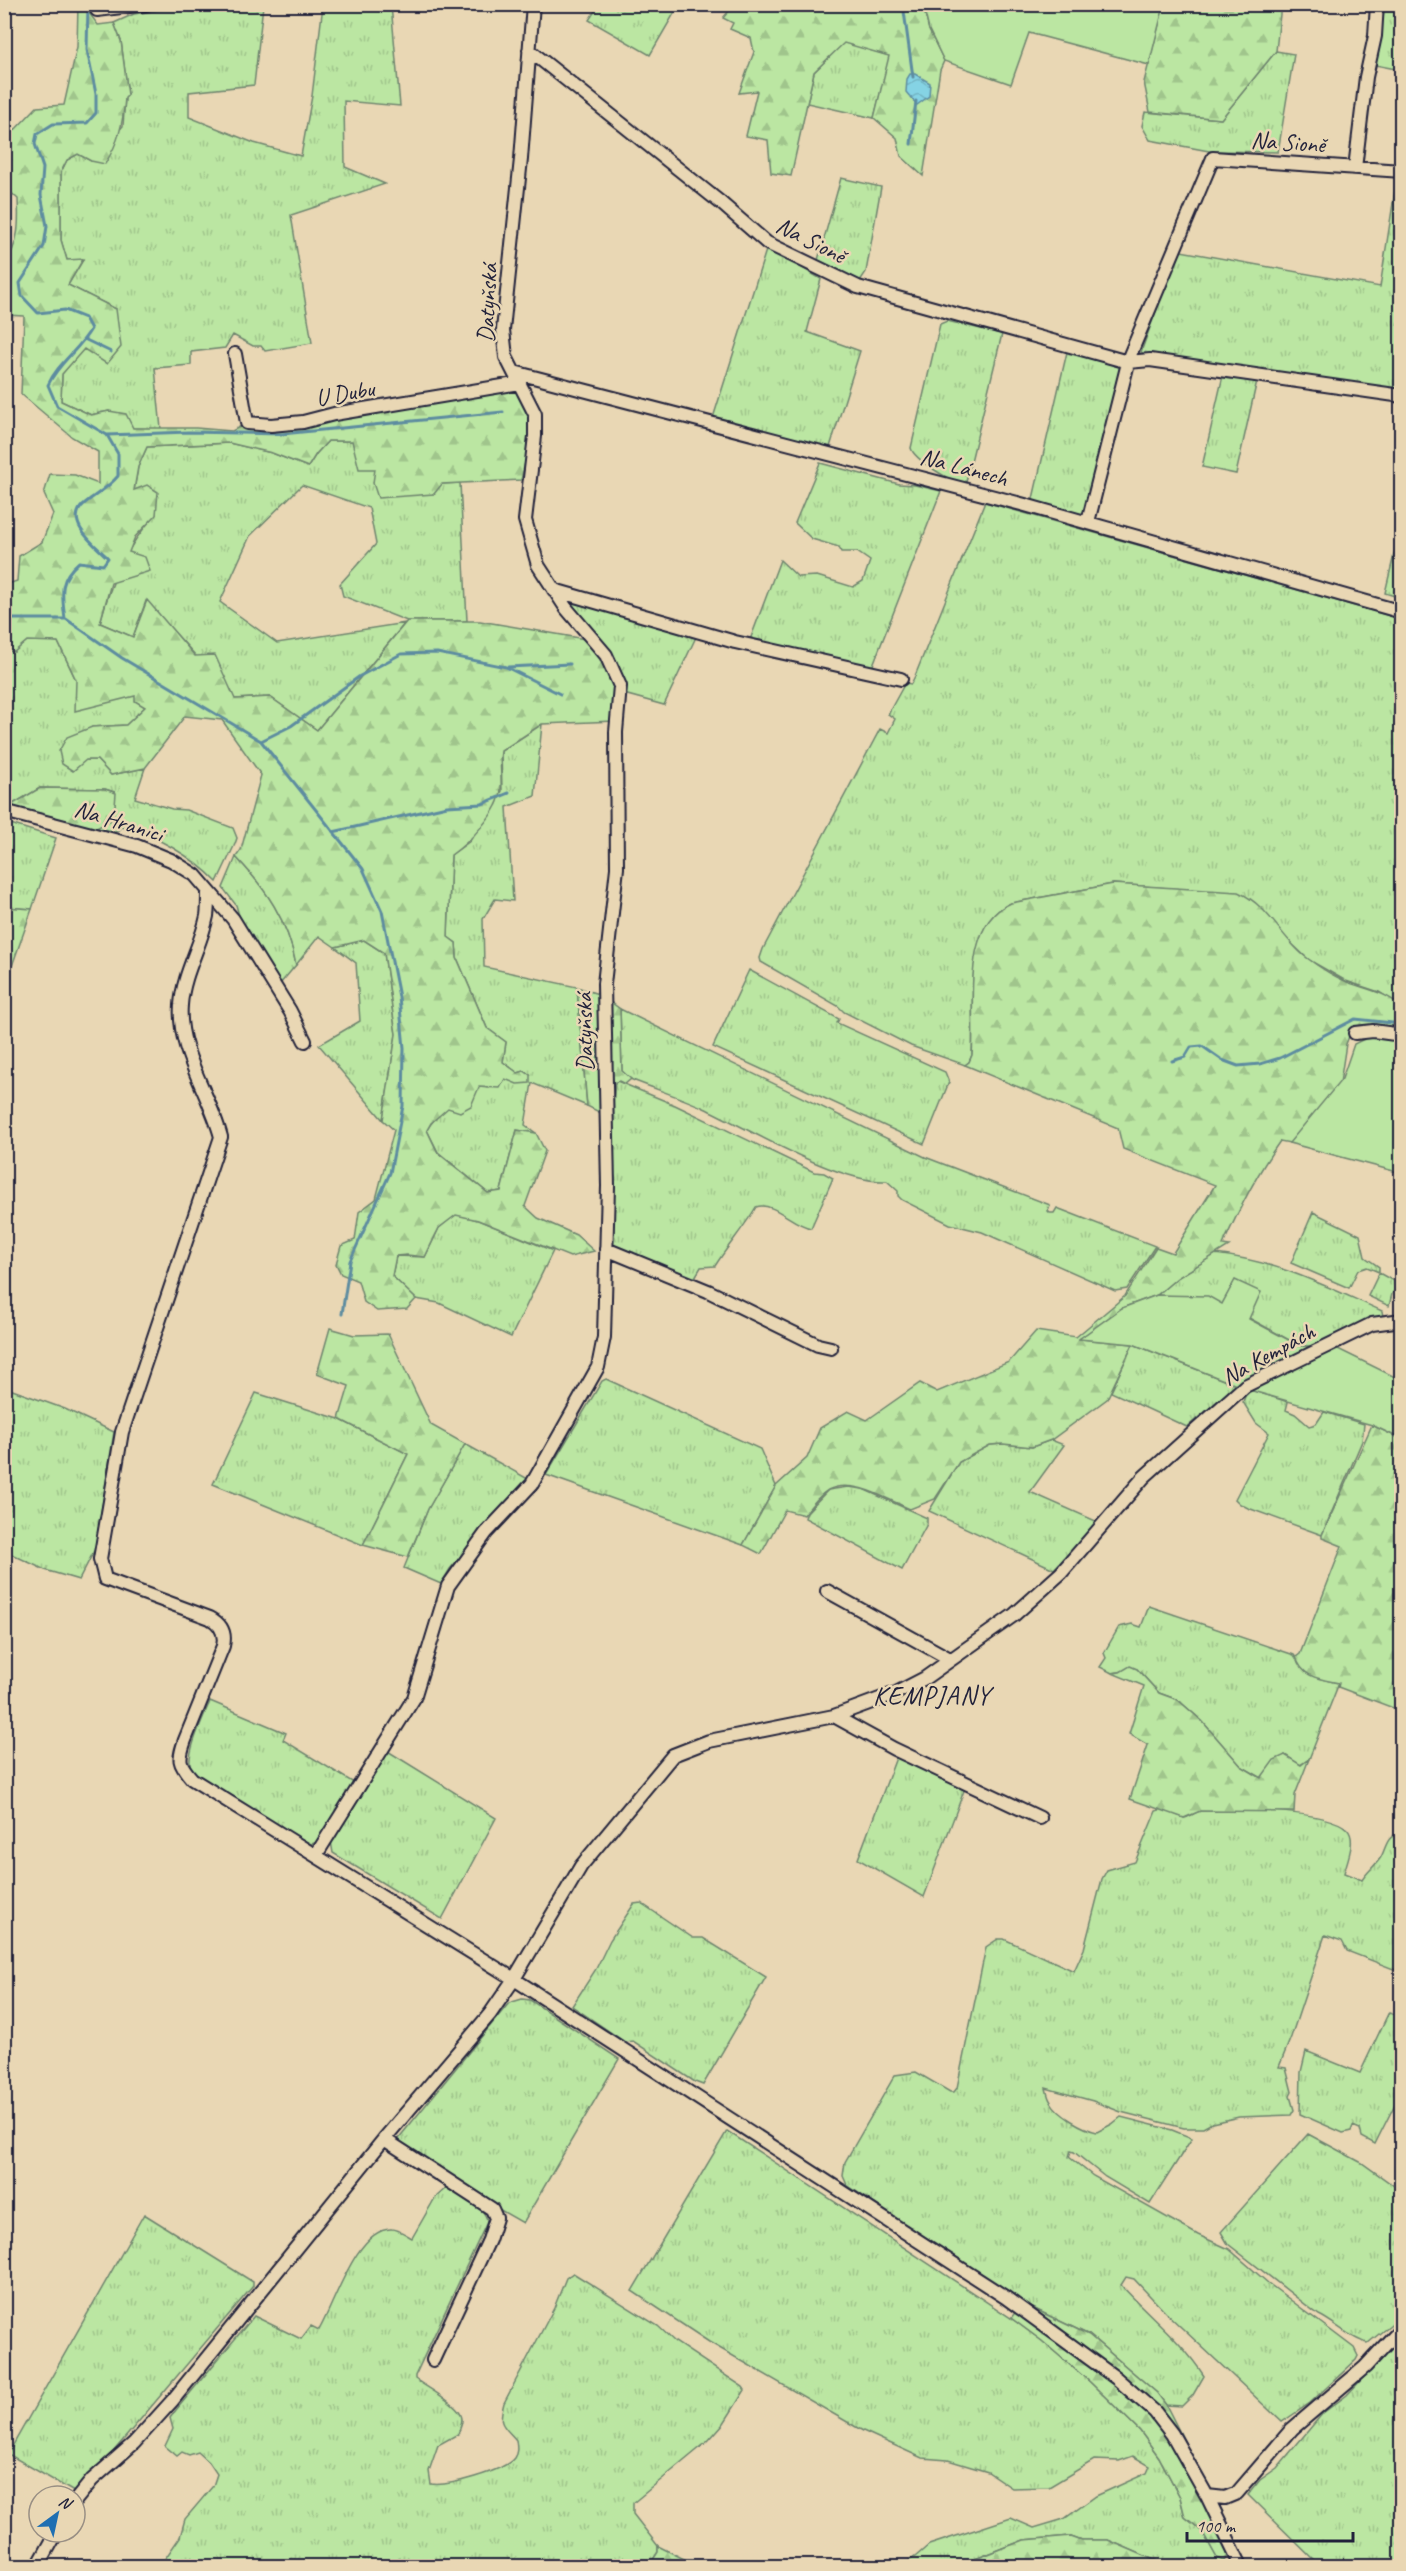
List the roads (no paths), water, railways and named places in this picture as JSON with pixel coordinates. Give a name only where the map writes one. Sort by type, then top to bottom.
[{"type":"street","points":[[97,10],[146,4]]},
{"type":"street","name":"Datyňská","points":[[316,1855],[414,1698],[448,1586],[486,1533],[532,1484],[598,1367],[604,1337],[608,1186],[604,984],[617,868],[616,732],[620,686],[606,655],[554,590],[538,565],[525,520],[536,436],[535,414],[506,357],[503,330],[533,4]]},
{"type":"street","points":[[1355,168],[1366,77],[1375,36],[1377,4]]},
{"type":"street","name":"Na Sioně","points":[[529,50],[721,204],[766,243],[858,287],[1128,362],[1150,360],[1401,396]]},
{"type":"street","name":"Na Sioně","points":[[1088,522],[1128,362],[1213,158],[1401,171]]},
{"type":"street","name":"U Dubu","points":[[235,354],[247,423],[271,425],[303,422],[334,414],[520,383]]},
{"type":"street","name":"Na Lánech","points":[[514,372],[825,451],[1088,522],[1401,612]]},
{"type":"street","points":[[554,590],[735,642],[901,679]]},
{"type":"street","name":"Na Hranici","points":[[4,811],[89,832],[151,851],[186,868],[203,884],[208,893],[221,902],[233,919],[290,1011],[305,1041]]},
{"type":"street","points":[[208,893],[207,916],[185,985],[181,1014],[182,1031],[193,1065],[210,1103],[221,1137],[122,1432],[100,1559],[105,1579],[210,1618],[224,1634],[223,1646],[185,1740],[180,1755],[180,1766],[192,1779],[514,1979],[1005,2296],[1116,2378],[1155,2412],[1172,2434],[1207,2496],[1241,2566]]},
{"type":"street","points":[[1355,1033],[1374,1031],[1401,1035]]},
{"type":"street","points":[[606,1249],[708,1291],[818,1345],[831,1348]]},
{"type":"street","name":"Na Kempách","points":[[87,2486],[134,2443],[172,2401],[384,2139],[490,2014],[514,1979],[581,1866],[673,1755],[709,1741],[834,1716],[912,1686],[1014,1615],[1060,1573],[1144,1477],[1245,1386],[1372,1324],[1401,1320]]},
{"type":"street","points":[[827,1591],[950,1659]]},
{"type":"street","points":[[834,1716],[903,1754],[1040,1818]]},
{"type":"street","points":[[384,2139],[492,2209],[496,2218],[489,2240],[433,2360]]},
{"type":"street","points":[[1207,2496],[1225,2498],[1237,2493],[1292,2429],[1365,2367],[1401,2327]]},
{"type":"street","points":[[38,2566],[50,2544]]},
{"type":"water","points":[[910,74],[915,74],[930,83],[929,96],[917,105],[906,92],[907,79]]},
{"type":"waterway","points":[[4,619],[65,619],[63,588],[72,569],[79,562],[103,565],[108,558],[84,533],[77,518],[84,504],[118,476],[118,454],[107,435],[57,406],[48,385],[57,370],[81,344],[91,329],[85,318],[65,310],[38,313],[22,296],[20,283],[44,246],[47,226],[41,195],[43,168],[35,144],[37,134],[53,124],[87,123],[96,113],[96,94],[87,50],[88,4]]},
{"type":"waterway","points":[[903,4],[913,77]]},
{"type":"waterway","points":[[911,144],[916,101]]},
{"type":"waterway","points":[[84,339],[111,352]]},
{"type":"waterway","points":[[107,435],[189,432],[282,434],[503,412]]},
{"type":"waterway","points":[[66,619],[122,658],[261,741],[363,869],[382,911],[399,997],[404,1048],[403,1106],[390,1173],[350,1261],[342,1314]]},
{"type":"waterway","points":[[261,741],[291,726],[360,676],[401,654],[437,653],[506,667],[560,694]]},
{"type":"waterway","points":[[508,667],[570,664]]},
{"type":"waterway","points":[[333,832],[447,806],[482,804],[509,793]]},
{"type":"waterway","points":[[1172,1061],[1185,1057],[1191,1047],[1202,1046],[1222,1060],[1238,1066],[1260,1064],[1280,1058],[1355,1019],[1402,1024]]},
{"type":"district","name":"KEMPJANY","points":[[932,1695]]}]
